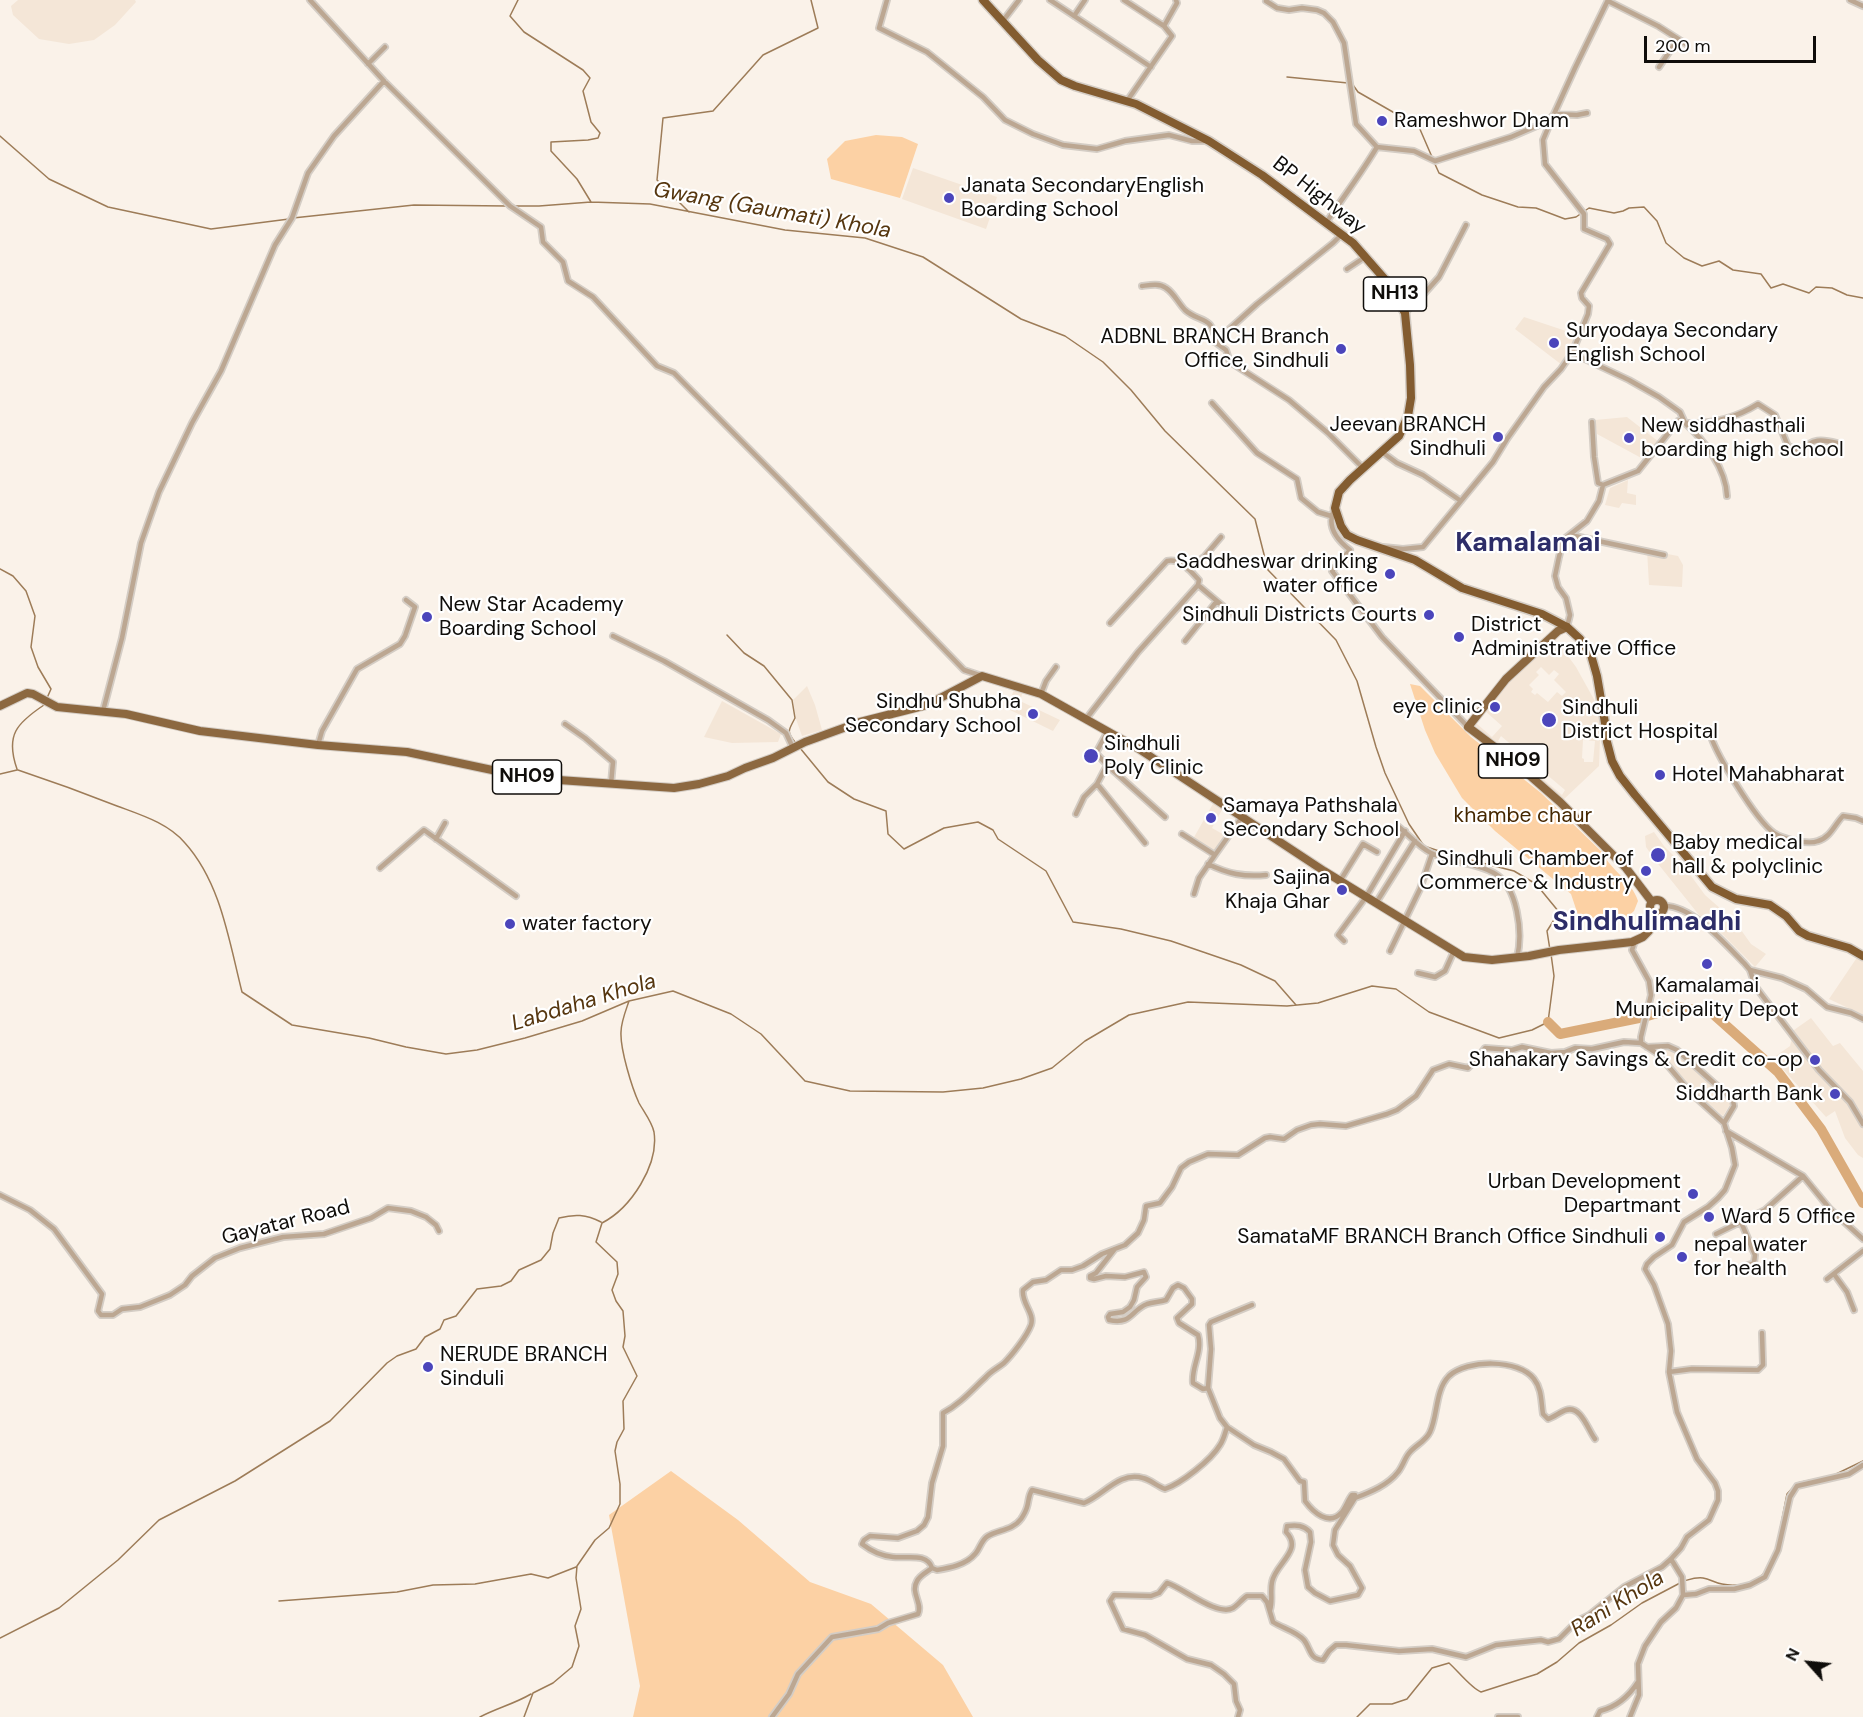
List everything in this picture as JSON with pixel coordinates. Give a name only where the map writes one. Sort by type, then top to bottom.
[{"type":"highway","name":"BP Highway","points":[[983,0],[1038,60],[1061,80],[1127,101],[1156,113],[1209,141],[1262,175],[1342,234],[1353,243],[1389,284],[1404,313],[1410,365],[1410,411],[1399,436],[1339,492],[1333,512]]},
{"type":"highway","points":[[1333,512],[1347,535],[1357,540],[1415,560],[1462,588],[1542,614],[1567,627],[1580,639],[1591,655],[1597,676],[1606,742],[1612,762],[1627,786],[1712,887],[1736,899],[1770,905],[1780,911],[1799,931],[1808,936],[1850,948],[1863,956]]},
{"type":"main road","name":"NH09","points":[[1567,627],[1558,631],[1506,679],[1468,727],[1512,760],[1560,802],[1626,868],[1652,902],[1650,909],[1655,914]]},
{"type":"main road","points":[[982,676],[1041,694],[1140,749],[1340,881],[1464,957],[1492,960],[1516,958],[1559,950],[1635,941],[1649,931],[1655,914],[1662,913],[1664,906],[1659,901],[1652,902]]},
{"type":"main road","name":"NH09","points":[[0,706],[27,693],[57,707],[126,714],[200,731],[318,746],[407,752],[530,778],[674,788],[728,776],[860,722],[927,705],[982,676]]},
{"type":"street","points":[[310,0],[384,81],[510,206],[540,227],[543,242],[563,262],[568,281],[593,297],[657,366],[674,373],[964,670],[982,676]]},
{"type":"street","points":[[886,0],[879,28],[927,52],[982,97],[1005,120],[1033,134],[1063,145],[1097,149],[1125,141],[1169,135],[1192,141],[1209,141]]},
{"type":"street","points":[[1002,22],[1019,0]]},
{"type":"street","points":[[1050,0],[1151,67]]},
{"type":"street","points":[[1074,16],[1085,0]]},
{"type":"street","points":[[1124,0],[1164,26],[1172,36],[1127,101]]},
{"type":"street","points":[[1164,26],[1177,3],[1176,0]]},
{"type":"street","points":[[1850,0],[1863,6]]},
{"type":"street","points":[[1266,2],[1277,8],[1317,10],[1324,13],[1333,22],[1344,43],[1356,124],[1377,147],[1414,151],[1435,161],[1511,137],[1548,121],[1554,114],[1608,1],[1658,26],[1686,44]]},
{"type":"street","points":[[1659,67],[1678,39]]},
{"type":"street","points":[[368,64],[385,47]]},
{"type":"street","points":[[103,711],[122,638],[141,543],[159,492],[192,423],[221,371],[275,245],[292,218],[308,173],[334,136],[384,81]]},
{"type":"street","points":[[1554,114],[1587,113]]},
{"type":"street","points":[[1380,548],[1385,546],[1403,549],[1423,547],[1493,462],[1544,387],[1561,369],[1572,353],[1588,314],[1589,306],[1581,293],[1610,244],[1607,239],[1584,229],[1584,214],[1545,164],[1543,141],[1548,121]]},
{"type":"street","points":[[1326,223],[1377,147]]},
{"type":"street","points":[[1404,313],[1439,277],[1466,225]]},
{"type":"street","points":[[1215,342],[1342,234]]},
{"type":"street","points":[[1347,269],[1365,257]]},
{"type":"street","points":[[1142,286],[1165,287],[1184,309],[1207,321],[1215,332],[1215,342]]},
{"type":"street","points":[[1215,342],[1226,350],[1230,362],[1289,400],[1328,433],[1363,468]]},
{"type":"street","points":[[1572,353],[1629,380],[1680,412],[1684,421],[1720,469],[1727,484],[1727,496]]},
{"type":"street","points":[[1212,404],[1257,453],[1297,479],[1301,498],[1318,512],[1333,512],[1332,530],[1339,541],[1350,550],[1332,571],[1382,636],[1468,727]]},
{"type":"street","points":[[1592,422],[1596,473],[1598,483],[1603,485],[1638,471],[1678,421],[1707,423],[1746,412],[1758,404],[1775,415],[1788,446],[1801,451],[1815,439],[1837,443]]},
{"type":"street","points":[[1382,452],[1397,463],[1424,475],[1461,501]]},
{"type":"street","points":[[1567,627],[1570,615],[1566,598],[1558,587],[1555,576],[1563,540],[1587,521],[1599,501],[1603,485]]},
{"type":"street","points":[[1570,536],[1664,555]]},
{"type":"street","points":[[1188,569],[1204,557],[1221,537]]},
{"type":"street","points":[[1086,719],[1138,652],[1198,585],[1199,580],[1178,560],[1167,561],[1110,623]]},
{"type":"street","points":[[1198,585],[1236,617]]},
{"type":"street","points":[[318,746],[322,731],[357,669],[400,644],[405,636],[415,607],[406,600]]},
{"type":"street","points":[[1185,641],[1217,601]]},
{"type":"street","points":[[613,636],[664,661],[768,720],[786,733],[793,748]]},
{"type":"street","points":[[1041,694],[1046,681],[1056,667]]},
{"type":"street","points":[[565,724],[613,762],[611,784]]},
{"type":"street","points":[[1709,729],[1716,751],[1757,817],[1775,834],[1806,843],[1819,841],[1828,836],[1843,816],[1863,821]]},
{"type":"street","points":[[1108,731],[1096,753],[1165,817]]},
{"type":"street","points":[[1076,814],[1107,765]]},
{"type":"street","points":[[1097,784],[1145,843]]},
{"type":"street","points":[[1194,894],[1199,878],[1242,817]]},
{"type":"street","points":[[436,839],[445,822]]},
{"type":"street","points":[[1399,827],[1432,854],[1494,873],[1503,880],[1512,896],[1519,926],[1519,947],[1516,958]]},
{"type":"street","points":[[380,868],[424,830],[516,896]]},
{"type":"street","points":[[1344,941],[1338,934],[1366,897],[1405,831]]},
{"type":"street","points":[[1182,834],[1215,855]]},
{"type":"street","points":[[1376,903],[1415,841]]},
{"type":"street","points":[[1340,881],[1363,843],[1377,852]]},
{"type":"street","points":[[1393,852],[1404,858]]},
{"type":"street","points":[[1390,951],[1420,889],[1432,854]]},
{"type":"street","points":[[1208,864],[1223,872],[1247,876],[1266,875]]},
{"type":"street","points":[[1664,906],[1678,907],[1697,919],[1721,939],[1750,970],[1755,986],[1819,1070],[1850,1102],[1863,1124]]},
{"type":"street","points":[[1635,941],[1632,950],[1649,981],[1652,995],[1641,1043]]},
{"type":"street","points":[[1418,972],[1436,977],[1444,971],[1454,951]]},
{"type":"street","points":[[1750,970],[1782,978],[1806,989],[1827,1007],[1851,1013],[1863,1019]]},
{"type":"street","points":[[1227,1427],[1224,1438],[1217,1449],[1185,1478],[1169,1488],[1158,1487],[1146,1478],[1134,1476],[1115,1482],[1084,1503],[1032,1490],[1029,1494],[1027,1509],[1019,1522],[1008,1529],[989,1535],[976,1553],[956,1566],[937,1570],[932,1568],[925,1559],[891,1557],[876,1553],[862,1544],[870,1536],[898,1538],[917,1531],[924,1525],[928,1516],[932,1484],[944,1446],[943,1413],[960,1402],[996,1367],[1008,1359],[1026,1333],[1032,1319],[1023,1299],[1023,1290],[1033,1282],[1046,1280],[1061,1270],[1072,1270],[1083,1266],[1102,1254],[1125,1245],[1138,1233],[1144,1220],[1146,1206],[1160,1203],[1172,1187],[1181,1168],[1189,1162],[1208,1154],[1238,1155],[1265,1138],[1284,1139],[1297,1130],[1311,1125],[1346,1126],[1387,1114],[1397,1110],[1416,1096],[1433,1070],[1449,1064],[1468,1068],[1485,1048],[1512,1050],[1522,1047],[1551,1053],[1565,1052],[1575,1048],[1592,1049],[1624,1042],[1641,1043],[1658,1054],[1690,1093],[1724,1123],[1735,1165],[1725,1190],[1714,1203],[1684,1222],[1672,1245],[1654,1257],[1645,1269],[1654,1285],[1668,1324],[1671,1352],[1669,1372],[1675,1406],[1697,1459],[1715,1483],[1718,1491],[1718,1500],[1709,1520],[1687,1537],[1681,1548],[1662,1567],[1624,1587],[1589,1616],[1577,1621],[1559,1639],[1548,1642],[1541,1640],[1496,1645],[1466,1657],[1432,1648],[1399,1651],[1336,1645],[1323,1660],[1317,1660],[1300,1637],[1273,1622],[1267,1602],[1262,1596],[1247,1596],[1233,1608],[1227,1610],[1214,1607],[1167,1583],[1159,1593],[1151,1596],[1114,1595],[1110,1601],[1123,1629],[1145,1635],[1187,1659],[1210,1665],[1224,1674],[1234,1684],[1236,1701],[1240,1710],[1238,1717]]},
{"type":"street","points":[[1647,1047],[1668,1046],[1677,1050],[1733,1100],[1734,1106],[1724,1123]]},
{"type":"street","points":[[1726,1131],[1803,1176],[1830,1209],[1863,1239]]},
{"type":"street","points":[[1716,1234],[1765,1210],[1803,1176]]},
{"type":"street","name":"Gayatar Road","points":[[0,1195],[30,1210],[54,1229],[102,1294],[98,1311],[101,1315],[106,1316],[113,1315],[122,1309],[140,1307],[170,1295],[185,1285],[192,1276],[215,1258],[240,1248],[283,1237],[324,1234],[371,1218],[388,1209],[411,1211],[426,1217],[436,1225],[439,1231]]},
{"type":"street","points":[[1740,1268],[1754,1263],[1755,1255],[1741,1222]]},
{"type":"street","points":[[1116,1249],[1090,1278],[1125,1276],[1144,1272],[1146,1277],[1137,1287],[1130,1307],[1123,1312],[1110,1314],[1109,1320],[1119,1322],[1135,1314],[1140,1307],[1166,1300],[1173,1288],[1178,1285],[1184,1288],[1192,1299],[1192,1304],[1177,1318],[1179,1323],[1198,1335],[1193,1383],[1203,1389],[1208,1388]]},
{"type":"street","points":[[1827,1279],[1863,1251]]},
{"type":"street","points":[[1834,1274],[1847,1292],[1854,1310]]},
{"type":"street","points":[[1252,1305],[1211,1322],[1209,1325],[1211,1349],[1208,1388],[1220,1418],[1227,1427],[1254,1446],[1284,1459],[1300,1481],[1305,1482],[1305,1501],[1319,1515],[1328,1518],[1335,1516],[1342,1512],[1345,1503],[1352,1495],[1355,1495],[1355,1498]]},
{"type":"street","points":[[1669,1372],[1692,1369],[1758,1370],[1763,1365],[1762,1333]]},
{"type":"street","points":[[1270,1610],[1273,1601],[1274,1576],[1292,1549],[1290,1536],[1286,1532],[1287,1526],[1305,1527],[1310,1532],[1311,1542],[1306,1557],[1305,1575],[1308,1587],[1330,1601],[1358,1595],[1361,1592],[1360,1582],[1350,1566],[1338,1555],[1333,1545],[1335,1530],[1355,1498],[1386,1483],[1397,1473],[1410,1452],[1424,1440],[1430,1432],[1443,1384],[1449,1376],[1467,1366],[1490,1364],[1526,1370],[1537,1383],[1543,1414],[1548,1419],[1567,1409],[1573,1410],[1583,1418],[1595,1439]]},
{"type":"street","points":[[1683,1594],[1696,1594],[1709,1589],[1734,1589],[1750,1586],[1765,1577],[1778,1550],[1790,1497],[1797,1486],[1849,1474],[1863,1465]]},
{"type":"street","points":[[1630,1717],[1639,1695],[1638,1664],[1645,1646],[1661,1622],[1676,1608],[1683,1594],[1682,1577],[1671,1559]]},
{"type":"street","points":[[772,1717],[789,1694],[803,1668],[832,1638],[878,1629],[888,1623],[918,1614],[920,1606],[914,1587],[920,1576],[932,1568]]},
{"type":"street","points":[[1597,1717],[1600,1711],[1611,1708],[1623,1699],[1638,1682]]},
{"type":"street","points":[[1498,1717],[1518,1717]]},
{"type":"shaded area","points":[[18,0],[135,0],[136,2],[115,25],[94,40],[69,44],[39,39],[13,15],[11,6]]},
{"type":"shaded area","name":"Janata SecondaryEnglish Boarding School","points":[[913,168],[997,197],[986,229],[902,199]]},
{"type":"shaded area","name":"Suryodaya Secondary English School","points":[[1524,317],[1578,335],[1571,352],[1562,365],[1515,329]]},
{"type":"shaded area","name":"New siddhasthali boarding high school","points":[[1627,417],[1659,442],[1645,460],[1597,434],[1595,420]]},
{"type":"shaded area","points":[[1628,480],[1627,493],[1636,495],[1636,505],[1622,503],[1619,508],[1605,505],[1610,488]]},
{"type":"shaded area","points":[[1647,550],[1678,556],[1683,565],[1682,587],[1649,585]]},
{"type":"shaded area","name":"Sindhuli District Hospital","points":[[1557,645],[1562,648],[1576,667],[1601,712],[1599,766],[1562,801],[1473,724],[1501,690],[1538,656]],"holes":[[[1541,667],[1549,675],[1554,670],[1559,674],[1554,680],[1566,692],[1562,696],[1557,692],[1548,702],[1537,693],[1535,695],[1531,692],[1533,689],[1529,685],[1539,675],[1536,672]],[[1485,711],[1502,726],[1492,737],[1476,723]],[[1501,736],[1565,790],[1562,795],[1498,741]],[[1583,740],[1595,741],[1593,762],[1584,762],[1582,758]]]},
{"type":"shaded area","points":[[807,686],[822,730],[802,736],[793,700]]},
{"type":"shaded area","name":"Sindhu Shubha Secondary School","points":[[1015,688],[1023,691],[1020,701],[1060,720],[1053,731],[1006,708]]},
{"type":"shaded area","points":[[722,701],[781,734],[778,742],[732,743],[704,737]]},
{"type":"shaded area","name":"Samaya Pathshala Secondary School","points":[[1214,802],[1223,808],[1212,828],[1226,836],[1214,852],[1193,839]]},
{"type":"shaded area","points":[[1654,832],[1678,860],[1683,857],[1689,866],[1686,869],[1705,895],[1741,930],[1751,944],[1766,954],[1755,967],[1699,915],[1655,860],[1646,847],[1645,836]]},
{"type":"shaded area","points":[[1858,956],[1863,962],[1863,1015],[1829,999]]},
{"type":"shaded area","points":[[1811,1018],[1833,1046],[1840,1043],[1863,1071],[1863,1158],[1845,1138],[1835,1111],[1826,1117],[1773,1058],[1790,1046],[1794,1030]]},
{"type":"shaded area","points":[[1669,1049],[1677,1053],[1731,1103],[1723,1116],[1692,1090],[1661,1053]]},
{"type":"green space","points":[[876,135],[902,137],[918,144],[900,198],[831,179],[827,159],[845,141]]},
{"type":"green space","name":"khambe chaur","points":[[1410,684],[1420,686],[1471,737],[1541,793],[1603,853],[1635,894],[1638,901],[1634,911],[1623,921],[1607,922],[1579,918],[1571,894],[1495,831],[1462,798],[1435,753]]},
{"type":"green space","points":[[671,1471],[738,1520],[810,1582],[871,1604],[943,1665],[973,1717],[633,1717],[640,1686],[609,1515]]},
{"type":"waterway","points":[[518,0],[510,16],[524,32],[583,70],[590,78],[583,91],[591,122],[600,133],[598,138],[551,142],[551,151],[577,179],[591,202]]},
{"type":"waterway","points":[[689,212],[657,180],[663,118],[713,111],[763,55],[818,28],[811,0]]},
{"type":"waterway","points":[[1287,77],[1348,83]]},
{"type":"waterway","points":[[1353,85],[1358,92],[1419,127],[1432,157]]},
{"type":"waterway","name":"Gwang (Gaumati) Khola","points":[[0,136],[49,179],[108,207],[211,229],[289,219]]},
{"type":"waterway","points":[[1434,162],[1439,173],[1482,195],[1518,207],[1536,208],[1565,219],[1576,217],[1589,208],[1614,213],[1629,208],[1644,207],[1657,221],[1666,243],[1684,258],[1702,266],[1719,261],[1733,270],[1761,274],[1771,288],[1783,284],[1809,293],[1816,287],[1832,288],[1847,295],[1863,298]]},
{"type":"waterway","name":"Gwang (Gaumati) Khola","points":[[515,206],[591,202],[650,204],[785,230],[865,238],[923,257],[1021,319],[1065,336],[1103,362],[1131,390],[1165,431],[1255,519],[1268,570],[1336,640],[1357,681],[1385,773],[1409,824],[1424,846],[1514,871],[1536,884],[1559,912],[1547,931],[1550,950]]},
{"type":"waterway","name":"Gwang (Gaumati) Khola","points":[[293,218],[414,205],[507,206]]},
{"type":"waterway","points":[[0,569],[13,576],[26,591],[35,616],[31,647],[38,667],[51,689],[47,698]]},
{"type":"waterway","points":[[727,635],[744,653],[764,666],[792,700],[795,718],[789,733],[795,742]]},
{"type":"waterway","points":[[17,769],[12,747],[16,731],[20,724],[44,705]]},
{"type":"waterway","points":[[800,748],[828,782],[854,799],[886,811],[888,834],[904,849],[944,828],[978,822],[993,830],[998,839],[1046,871],[1073,922],[1121,929],[1171,941],[1241,965],[1275,981],[1296,1005]]},
{"type":"waterway","points":[[0,774],[17,770]]},
{"type":"waterway","name":"Labdaha Khola","points":[[18,770],[145,816],[178,836],[197,859],[215,894],[228,933],[242,992],[292,1025],[446,1054],[477,1050],[525,1038],[582,1021],[629,1001],[673,991],[731,1014],[761,1034],[805,1081],[850,1091],[943,1092],[983,1088],[1021,1079],[1052,1068],[1085,1041],[1129,1015],[1188,1002],[1287,1006],[1318,1003],[1372,986],[1396,989],[1429,1012],[1499,1038],[1532,1030],[1548,1022],[1554,976],[1551,954]]},
{"type":"waterway","points":[[524,1717],[533,1693],[553,1683],[572,1667],[579,1646],[575,1626],[581,1609],[576,1578],[577,1566],[595,1540],[609,1528],[620,1504],[620,1484],[615,1451],[624,1429],[623,1401],[637,1376],[623,1347],[625,1336],[623,1311],[612,1290],[618,1274],[617,1262],[596,1242],[602,1223],[623,1207],[641,1184],[652,1158],[654,1145],[653,1128],[636,1096],[622,1048],[621,1028],[629,1001]]},
{"type":"waterway","points":[[1548,1022],[1560,1034],[1644,1017],[1678,1007],[1712,1013],[1778,1072],[1821,1129],[1863,1203]]},
{"type":"waterway","points":[[0,1638],[59,1608],[118,1560],[159,1520],[235,1481],[330,1421],[387,1363],[397,1356],[416,1349],[425,1337],[440,1329],[444,1320],[456,1316],[477,1289],[501,1286],[511,1281],[519,1270],[541,1260],[550,1249],[559,1218],[580,1216],[601,1222]]},
{"type":"waterway","name":"Rani Khola","points":[[1832,1476],[1863,1461]]},
{"type":"waterway","name":"Rani Khola","points":[[1776,1550],[1787,1494],[1797,1483],[1825,1477]]},
{"type":"waterway","points":[[279,1601],[397,1592],[433,1585],[475,1584],[531,1574],[548,1578],[576,1567]]},
{"type":"waterway","name":"Rani Khola","points":[[1684,1581],[1700,1578],[1722,1584],[1740,1585],[1758,1579],[1766,1570]]},
{"type":"waterway","name":"Rani Khola","points":[[1357,1717],[1370,1704],[1392,1704],[1407,1699],[1432,1668],[1449,1663],[1481,1692],[1537,1674],[1557,1662],[1579,1643],[1611,1625],[1642,1603],[1680,1583]]},
{"type":"waterway","points":[[480,1717],[531,1694]]},
{"type":"place","name":"Rameshwor Dham","points":[[1382,121]]},
{"type":"place","name":"Janata SecondaryEnglish Boarding School","points":[[949,198]]},
{"type":"place","name":"Suryodaya Secondary English School","points":[[1554,343]]},
{"type":"place","name":"ADBNL BRANCH Branch Office, Sindhuli","points":[[1341,349]]},
{"type":"place","name":"Jeevan BRANCH Sindhuli","points":[[1498,437]]},
{"type":"place","name":"New siddhasthali boarding high school","points":[[1629,438]]},
{"type":"place","name":"Saddheswar drinking water office","points":[[1390,574]]},
{"type":"place","name":"Sindhuli Districts Courts","points":[[1429,615]]},
{"type":"place","name":"New Star Academy Boarding School","points":[[427,617]]},
{"type":"place","name":"District Administrative Office","points":[[1459,637]]},
{"type":"place","name":"eye clinic","points":[[1495,707]]},
{"type":"place","name":"Sindhu Shubha Secondary School","points":[[1033,714]]},
{"type":"place","name":"Sindhuli District Hospital","points":[[1549,720]]},
{"type":"place","name":"Sindhuli Poly Clinic","points":[[1091,756]]},
{"type":"place","name":"Hotel Mahabharat","points":[[1660,775]]},
{"type":"place","name":"Samaya Pathshala Secondary School","points":[[1211,818]]},
{"type":"place","name":"Baby medical hall & polyclinic","points":[[1658,855]]},
{"type":"place","name":"Sindhuli Chamber of Commerce & Industry","points":[[1646,871]]},
{"type":"place","name":"Sajina Khaja Ghar","points":[[1342,890]]},
{"type":"place","name":"water factory","points":[[510,924]]},
{"type":"place","name":"Kamalamai Municipality Depot","points":[[1707,964]]},
{"type":"place","name":"Shahakary Savings & Credit co-op","points":[[1815,1060]]},
{"type":"place","name":"Siddharth Bank","points":[[1835,1094]]},
{"type":"place","name":"Urban Development Departmant","points":[[1693,1194]]},
{"type":"place","name":"Ward 5 Office","points":[[1709,1217]]},
{"type":"place","name":"SamataMF BRANCH Branch Office Sindhuli","points":[[1660,1237]]},
{"type":"place","name":"nepal water for health","points":[[1682,1257]]},
{"type":"place","name":"NERUDE BRANCH Sinduli","points":[[428,1367]]},
{"type":"district","name":"Kamalamai","points":[[1528,544]]},
{"type":"district","name":"Sindhulimadhi","points":[[1647,923]]}]
